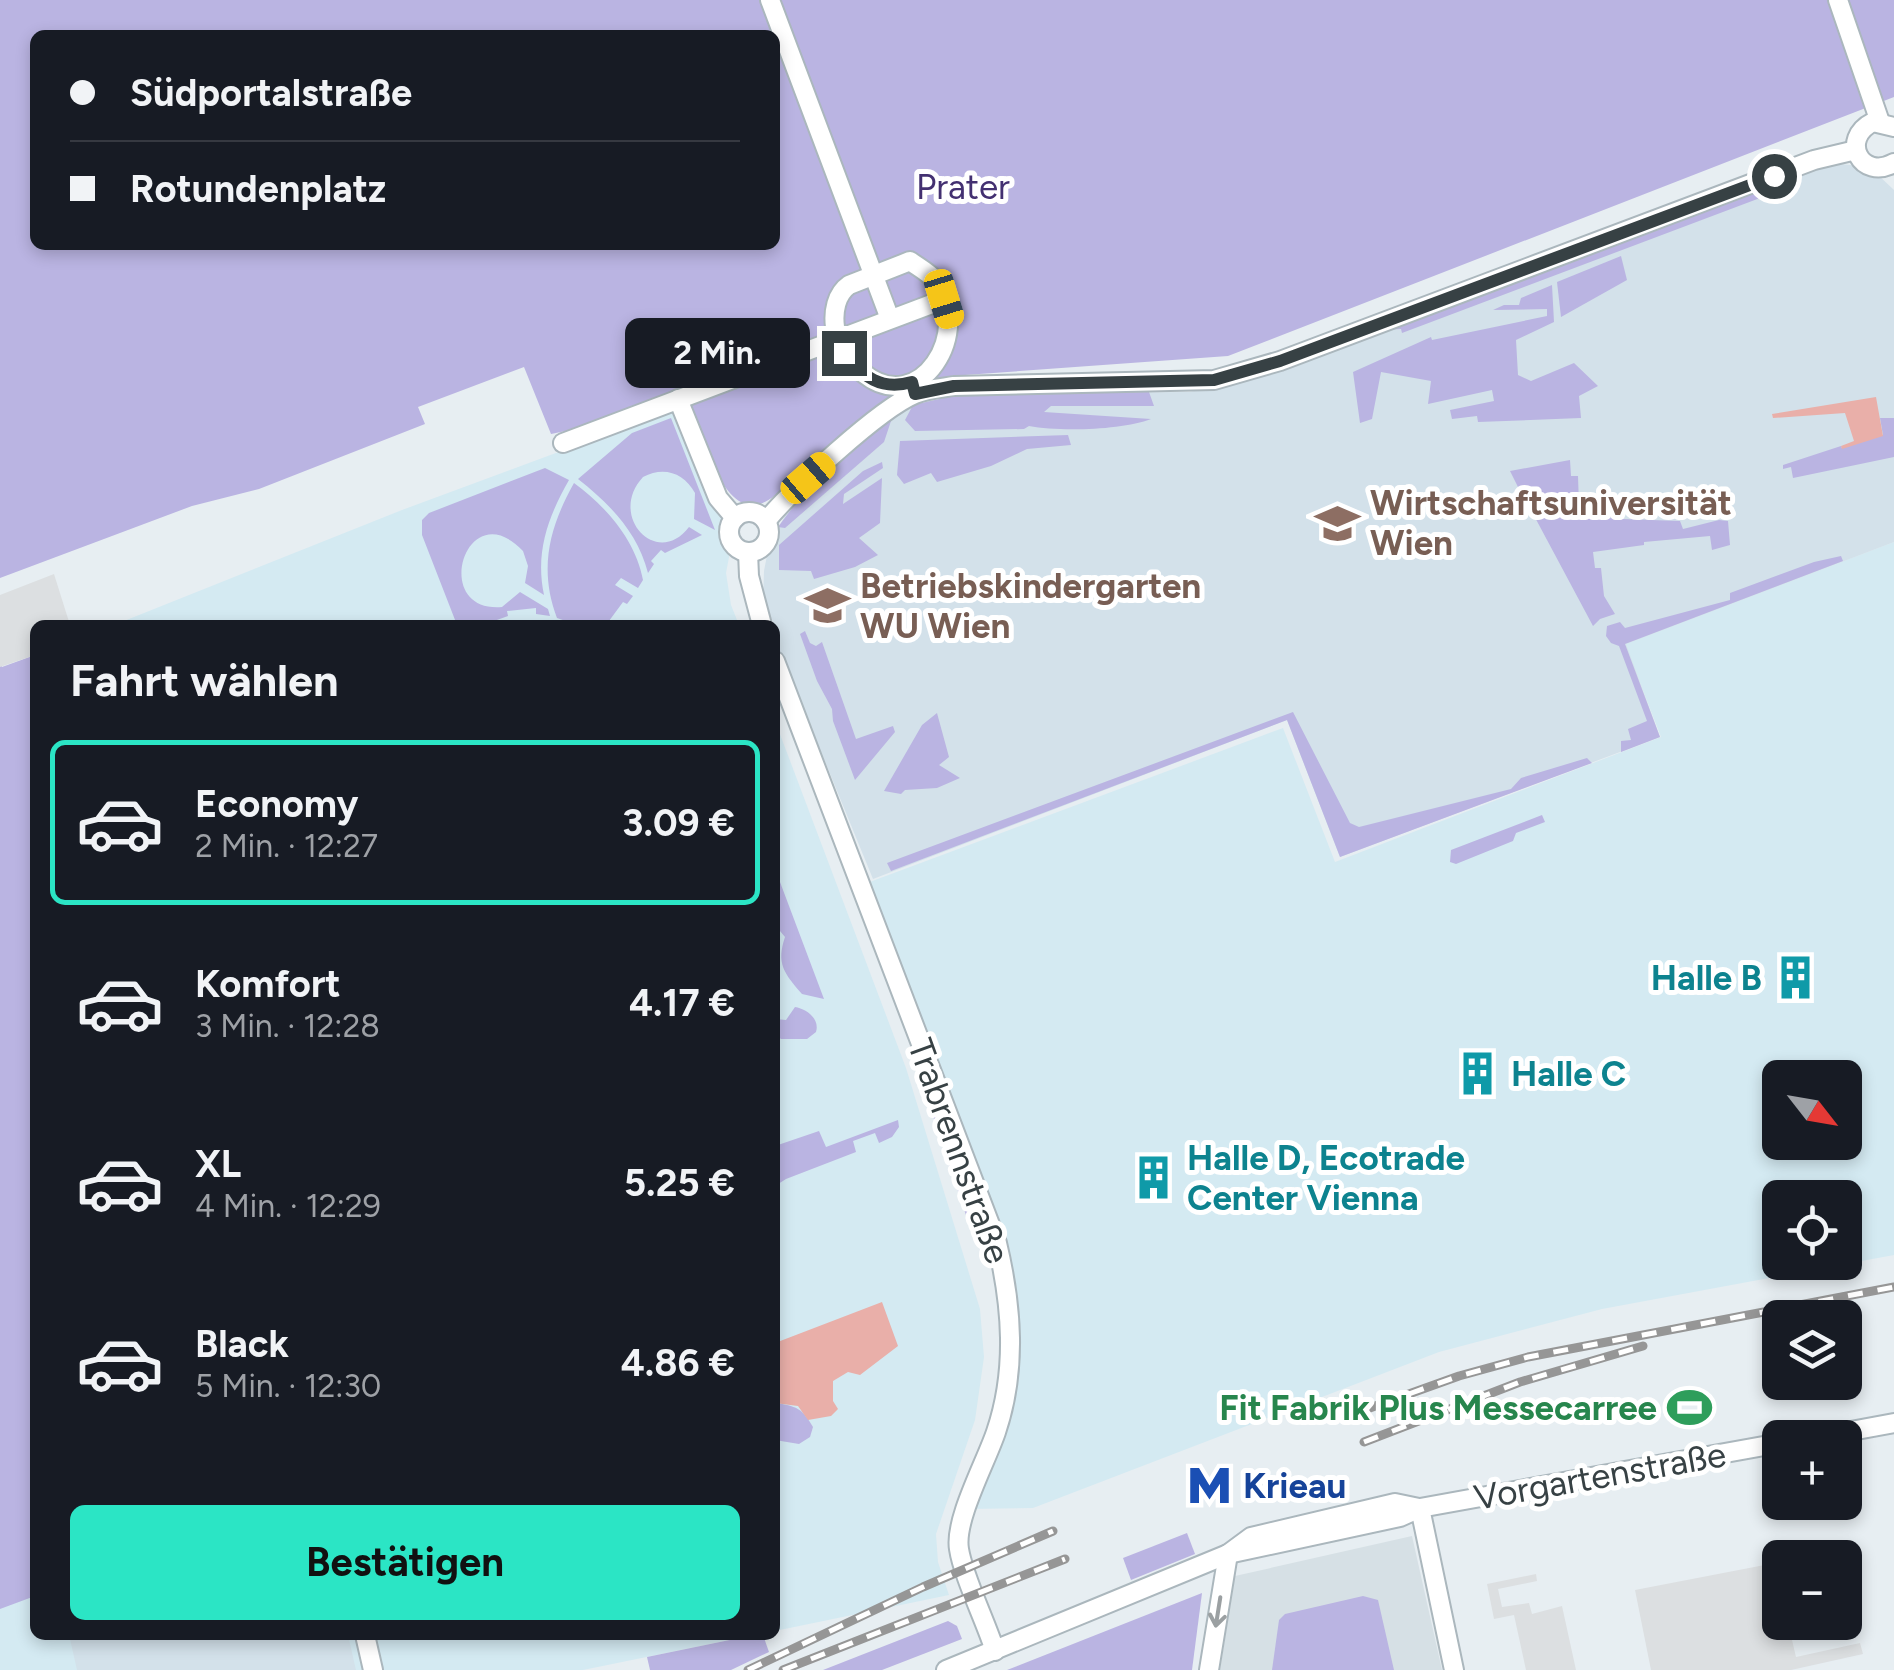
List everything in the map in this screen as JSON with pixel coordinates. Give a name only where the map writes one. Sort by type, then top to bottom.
[{"type":"street","points":[[770,0],[890,319]]},
{"type":"street","points":[[1838,0],[1887,124],[1862,130],[1856,150]]},
{"type":"street","points":[[1856,150],[1869,166],[1883,168],[1894,163]]},
{"type":"street","points":[[766,522],[784,500],[914,388],[946,344],[951,319],[944,299],[936,282],[910,261],[842,290],[836,305],[838,339],[856,368],[871,380],[914,388],[1214,380],[1280,361],[1814,160],[1856,150]]},
{"type":"street","points":[[563,442],[944,299]]},
{"type":"street","points":[[678,399],[718,498],[735,518]]},
{"type":"street","points":[[744,513],[754,513],[766,522],[769,534],[764,545],[748,552],[737,548],[730,539],[735,518],[744,513]]},
{"type":"street","points":[[748,552],[749,576],[761,620]]},
{"type":"street","name":"Trabrennstraße","points":[[780,674],[997,1243],[1007,1284],[1010,1367],[1004,1401],[964,1515],[958,1548],[995,1651]]},
{"type":"street","points":[[1862,1429],[1894,1423]]},
{"type":"street","name":"Vorgartenstraße","points":[[946,1670],[1228,1554],[1251,1537],[1395,1503],[1420,1508],[1762,1447]]},
{"type":"street","points":[[1420,1508],[1454,1670]]},
{"type":"street","points":[[1209,1670],[1228,1554]]},
{"type":"street","points":[[366,1640],[374,1670]]},
{"type":"shaded area","name":"Wirtschaftsuniversität Wien","points":[[1829,163],[1862,166],[1894,190],[1894,542],[1626,644],[1660,737],[1340,857],[1287,720],[873,879],[780,651],[780,620],[772,620],[763,603],[769,545],[788,510],[892,418],[920,402],[1000,393],[1189,392],[1252,380]]},
{"type":"shaded area","points":[[1876,397],[1883,436],[1842,449],[1841,446],[1854,441],[1845,413],[1773,418],[1772,414]]},
{"type":"shaded area","points":[[669,411],[676,413],[726,524],[730,552],[726,573],[737,620],[127,620],[402,510]]},
{"type":"shaded area","points":[[1894,542],[1894,1255],[1862,1261],[1862,1180],[1762,1180],[1762,1279],[1602,1309],[1439,1352],[1033,1508],[967,1509],[996,1430],[1007,1284],[859,886],[1283,728],[1335,862],[1661,737],[1625,644]]},
{"type":"shaded area","points":[[54,574],[68,620],[30,620],[30,657],[0,667],[0,595]]},
{"type":"shaded area","points":[[780,734],[906,1068],[980,1309],[984,1357],[975,1420],[936,1534],[938,1562],[949,1595],[780,1630]]},
{"type":"shaded area","points":[[882,1302],[898,1346],[860,1375],[848,1372],[833,1381],[833,1401],[838,1409],[831,1416],[808,1420],[798,1406],[780,1404],[780,1341]]},
{"type":"shaded area","points":[[30,1404],[30,1640],[730,1640],[583,1670],[0,1670],[0,1415]]},
{"type":"shaded area","points":[[1412,1536],[1442,1670],[1220,1670],[1235,1576]]},
{"type":"shaded area","points":[[1762,1566],[1762,1640],[1792,1640],[1796,1657],[1860,1643],[1863,1654],[1791,1670],[1651,1670],[1635,1590]]},
{"type":"shaded area","points":[[1536,1574],[1537,1581],[1498,1589],[1502,1607],[1529,1603],[1532,1614],[1562,1606],[1576,1670],[1526,1670],[1514,1615],[1494,1619],[1487,1584]]},
{"type":"shaded area","points":[[70,1640],[349,1640],[356,1670],[77,1670]]},
{"type":"green space","name":"Prater","points":[[0,0],[1894,0],[1894,97],[1228,356],[951,376],[898,394],[761,504],[738,500],[727,490],[684,390],[551,434],[524,367],[418,407],[425,424],[259,489],[192,506],[0,578]]},
{"type":"green space","points":[[1767,185],[1768,195],[1402,333],[1401,329],[1384,330]]},
{"type":"green space","points":[[1621,256],[1627,280],[1561,317],[1557,282]]},
{"type":"green space","points":[[1552,285],[1554,322],[1516,340],[1518,375],[1531,381],[1574,363],[1598,386],[1579,396],[1581,418],[1478,422],[1477,416],[1452,419],[1450,410],[1494,401],[1492,390],[1428,404],[1431,381],[1381,372],[1372,419],[1360,423],[1353,372],[1431,337],[1432,340],[1547,316],[1547,309],[1493,310],[1519,305],[1521,298]]},
{"type":"green space","points":[[1149,392],[1154,406],[1051,406],[1044,412],[1151,419],[1108,428],[1029,426],[915,431],[905,420],[913,405],[961,394]]},
{"type":"green space","points":[[671,418],[715,530],[694,519],[695,493],[685,481],[666,472],[643,477],[633,492],[630,507],[641,532],[651,540],[663,542],[676,539],[689,527],[702,535],[665,553],[661,550],[651,561],[654,564],[648,573],[621,520],[578,479],[632,433]]},
{"type":"green space","points":[[892,418],[884,442],[785,528],[778,527],[802,495]]},
{"type":"green space","points":[[1880,418],[1894,418],[1894,457],[1793,478],[1791,467],[1783,469],[1783,465],[1883,435]]},
{"type":"green space","points":[[1068,435],[1071,445],[1027,449],[991,466],[937,482],[931,473],[904,484],[897,475],[900,441]]},
{"type":"green space","points":[[1570,460],[1571,476],[1578,476],[1579,506],[1525,501],[1510,471]]},
{"type":"green space","points":[[882,462],[883,468],[844,494],[843,504],[882,478],[880,523],[859,538],[878,555],[855,567],[814,579],[811,571],[779,570],[779,545],[863,471]]},
{"type":"green space","points":[[545,468],[569,480],[545,535],[541,564],[544,595],[525,583],[528,566],[523,551],[503,536],[485,535],[472,544],[464,559],[462,576],[466,592],[480,604],[502,607],[520,592],[548,609],[550,616],[536,614],[536,608],[507,611],[508,616],[497,620],[455,620],[422,535],[422,520],[429,513]]},
{"type":"green space","points":[[574,483],[617,524],[633,550],[643,580],[638,588],[621,578],[615,585],[633,596],[610,620],[557,618],[548,565],[559,515]]},
{"type":"green space","points":[[1531,510],[1680,521],[1683,529],[1728,521],[1730,545],[1712,550],[1710,536],[1593,552],[1595,568],[1601,568],[1604,596],[1615,614],[1593,626]]},
{"type":"green space","points":[[1841,556],[1843,561],[1625,644],[1660,737],[1621,752],[1621,741],[1631,740],[1628,729],[1647,721],[1619,646],[1606,636],[1607,626],[1620,622],[1625,628],[1730,600],[1730,593]]},
{"type":"green space","points":[[805,631],[810,643],[816,646],[822,642],[856,739],[893,726],[895,732],[855,780],[832,709],[800,634]]},
{"type":"green space","points":[[30,657],[30,1598],[0,1609],[0,663],[2,667]]},
{"type":"green space","points":[[1293,712],[1350,823],[1359,827],[1511,789],[1521,778],[1587,758],[1592,763],[1340,857],[1287,720],[891,871],[887,863]]},
{"type":"green space","points":[[937,713],[949,757],[939,765],[960,778],[937,788],[905,790],[901,794],[884,791],[922,725]]},
{"type":"green space","points":[[1542,815],[1545,822],[1516,833],[1513,841],[1456,864],[1450,862],[1451,850]]},
{"type":"green space","points":[[780,882],[824,999],[802,994],[790,980],[781,954],[785,937],[780,931]]},
{"type":"green space","points":[[795,1007],[804,1010],[812,1015],[816,1032],[807,1039],[781,1039],[780,1019],[786,1020]]},
{"type":"green space","points":[[932,1113],[939,1117],[980,1224],[975,1232],[972,1233]]},
{"type":"green space","points":[[898,1120],[899,1127],[892,1137],[879,1143],[875,1133],[853,1141],[856,1152],[780,1183],[780,1144],[819,1131],[826,1147]]},
{"type":"green space","points":[[780,1404],[802,1412],[813,1427],[810,1437],[799,1444],[780,1441]]},
{"type":"green space","points":[[1187,1533],[1195,1554],[1131,1580],[1123,1558]]},
{"type":"green space","points":[[1202,1593],[1192,1670],[1007,1670]]},
{"type":"green space","points":[[1363,1596],[1378,1600],[1394,1670],[1272,1670],[1279,1620],[1285,1614]]},
{"type":"green space","points":[[948,1621],[957,1626],[962,1639],[882,1670],[823,1670]]},
{"type":"green space","points":[[730,1640],[765,1640],[769,1652],[731,1670],[650,1670],[647,1657]]},
{"type":"railway","points":[[1353,1414],[1459,1376],[1528,1357],[1894,1287]]},
{"type":"railway","points":[[1364,1442],[1520,1382],[1643,1346]]},
{"type":"railway","points":[[748,1670],[1053,1531]]},
{"type":"railway","points":[[783,1670],[1065,1559]]},
{"type":"place","name":"Wirtschaftsuniversität Wien","points":[[1337,523]]},
{"type":"place","name":"Betriebskindergarten WU Wien","points":[[827,606]]},
{"type":"place","name":"Halle B","points":[[1795,978]]},
{"type":"place","name":"Halle C","points":[[1478,1074]]},
{"type":"place","name":"Halle D, Ecotrade Center Vienna","points":[[1154,1178]]},
{"type":"place","name":"Fit Fabrik Plus Messecarree","points":[[1690,1408]]},
{"type":"place","name":"Krieau","points":[[1210,1486]]},
{"type":"route","points":[[844,353],[871,380],[885,385],[912,382],[915,394],[954,386],[1006,383],[1214,380],[1280,361],[1774,176]]}]
